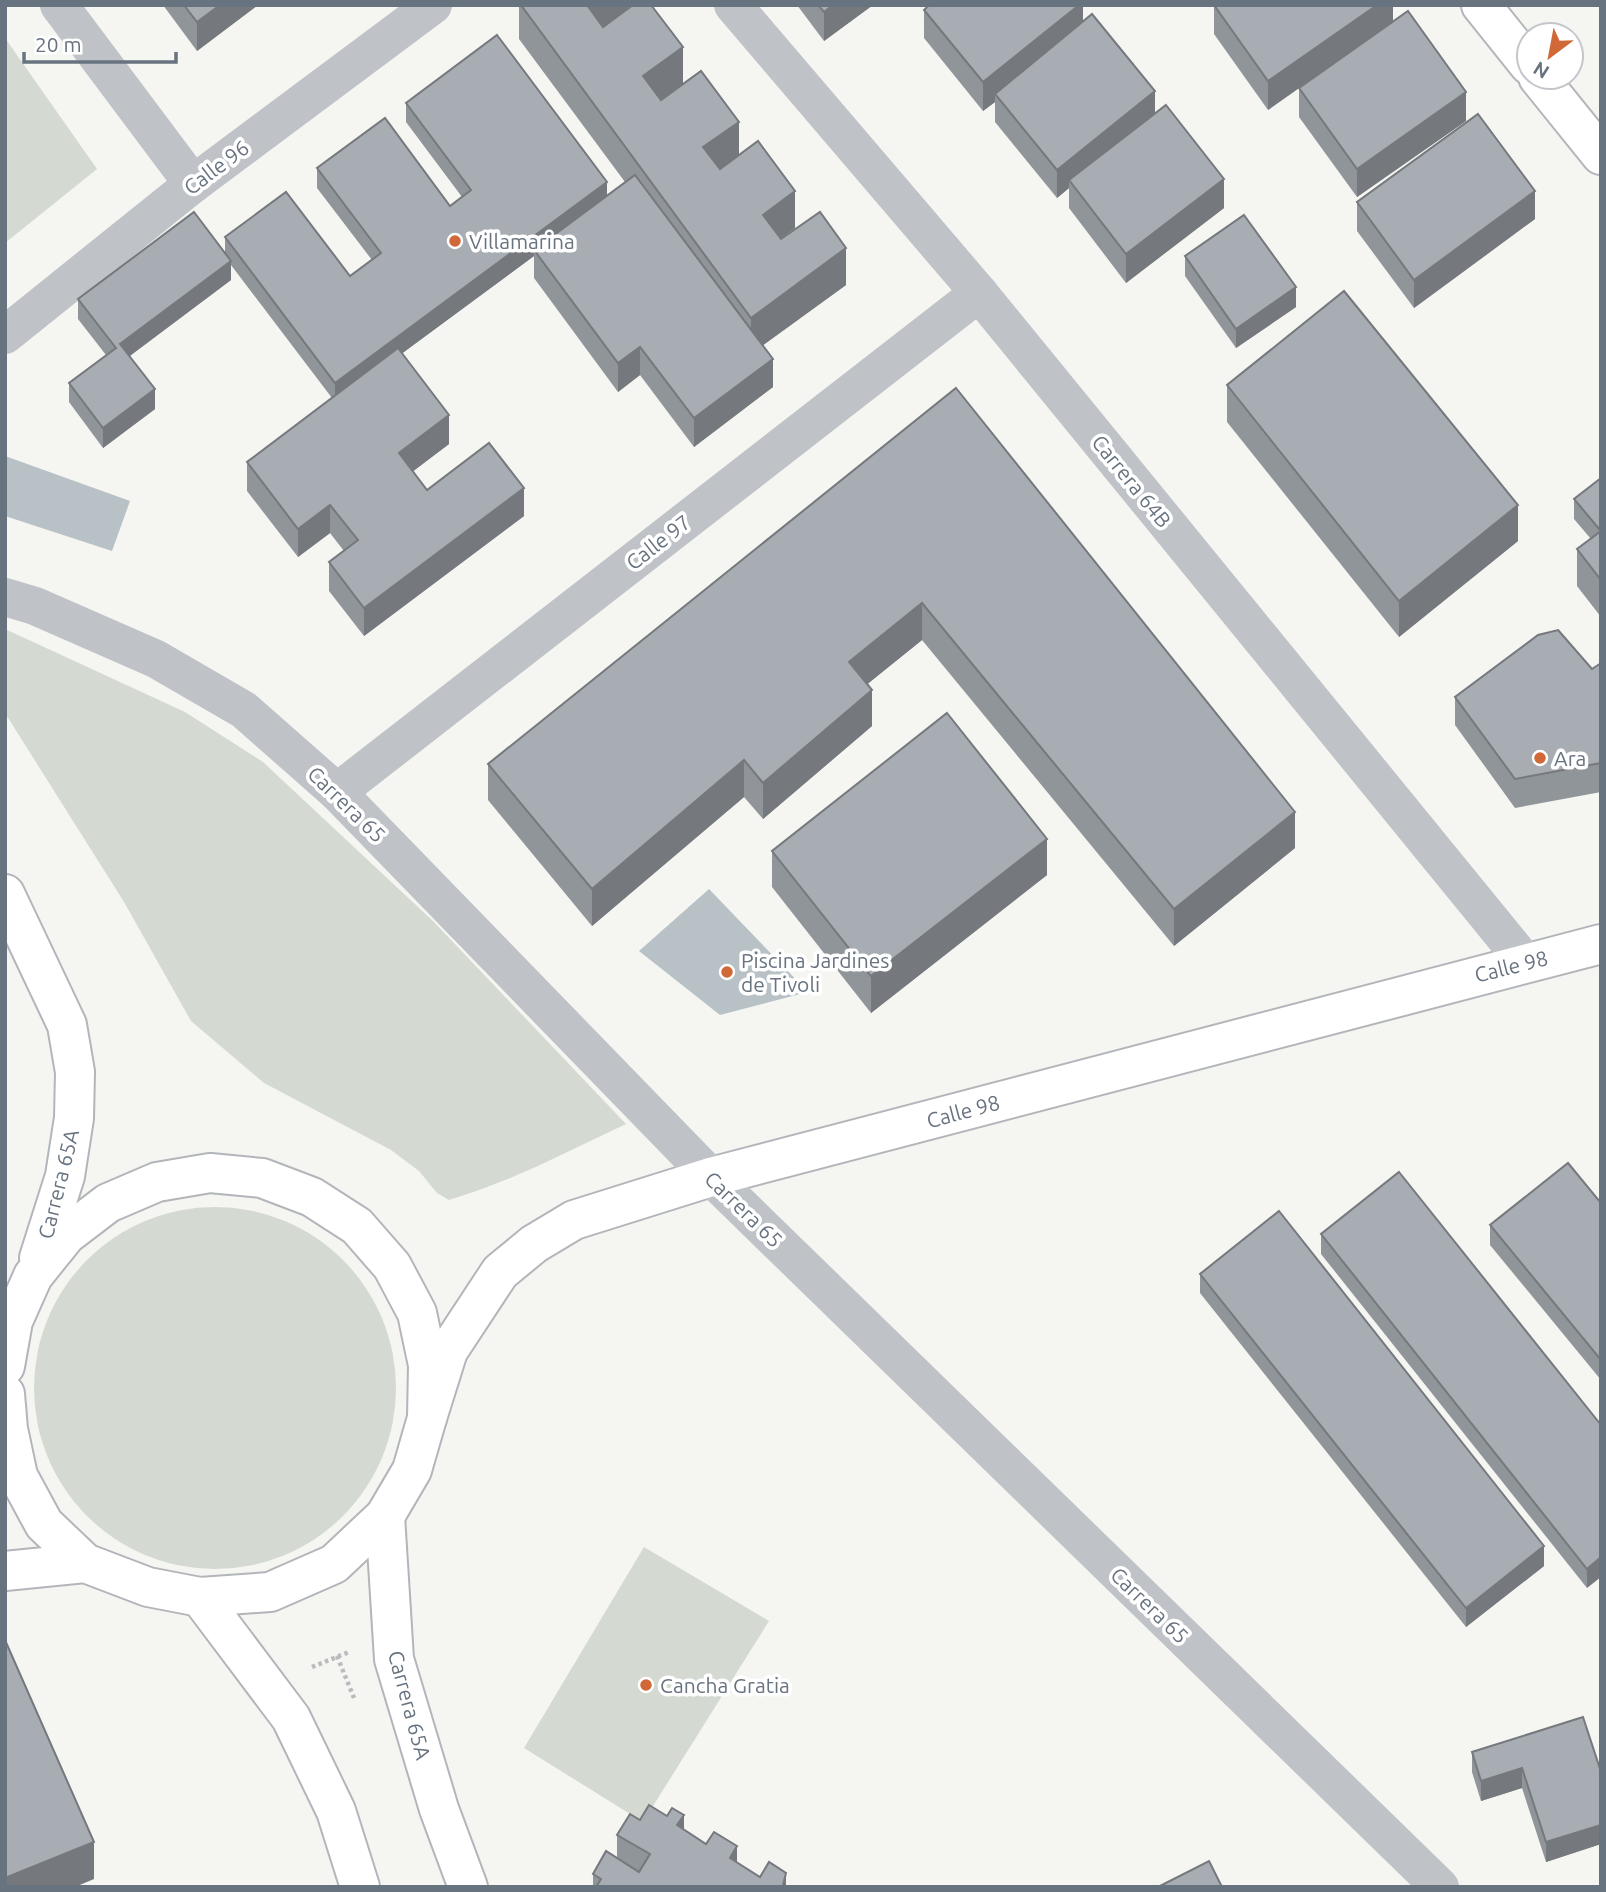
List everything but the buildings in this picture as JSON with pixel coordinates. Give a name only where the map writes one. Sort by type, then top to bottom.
[{"type":"street","points":[[59,5],[193,184]]},
{"type":"street","name":"Calle 96","points":[[5,335],[193,184],[433,5]]},
{"type":"street","name":"Carrera 64B","points":[[733,5],[979,293],[1525,962]]},
{"type":"street","points":[[1481,5],[1515,48]]},
{"type":"street","points":[[1549,91],[1601,155]]},
{"type":"street","name":"Calle 97","points":[[337,792],[979,293]]},
{"type":"street","name":"Carrera 65","points":[[5,597],[35,606],[156,659],[244,710],[337,792],[711,1177],[1440,1887]]},
{"type":"street","name":"Carrera 65A","points":[[5,894],[67,1025],[75,1072],[74,1118],[65,1176],[33,1276]]},
{"type":"street","name":"Calle 98","points":[[427,1418],[447,1351],[500,1272],[534,1244],[574,1220],[711,1177],[1601,944]]},
{"type":"street","points":[[5,1366],[9,1325],[33,1276],[66,1235],[108,1203],[157,1182],[210,1173],[262,1178],[313,1197],[357,1226],[392,1266],[416,1313],[428,1365],[427,1418],[412,1470],[385,1516],[334,1564],[270,1592],[200,1597],[148,1587],[85,1563],[44,1524],[18,1476],[8,1429],[5,1394]]},
{"type":"street","name":"Carrera 65A","points":[[385,1516],[394,1659],[435,1797],[468,1887]]},
{"type":"street","points":[[5,1571],[85,1563]]},
{"type":"street","points":[[200,1597],[291,1718],[336,1811],[360,1887]]},
{"type":"path","points":[[268,1686],[337,1656],[393,1637]]},
{"type":"shaded area","points":[[5,38],[97,169],[5,243]]},
{"type":"shaded area","points":[[5,456],[130,501],[112,551],[5,516]]},
{"type":"shaded area","points":[[5,629],[185,712],[263,762],[433,921],[626,1124],[517,1175],[449,1200],[437,1193],[419,1171],[391,1150],[264,1083],[191,1021],[124,902],[5,713]]},
{"type":"shaded area","name":"Piscina Jardines de Tivoli","points":[[709,889],[808,992],[720,1015],[639,951]]},
{"type":"shaded area","points":[[215,1207],[250,1210],[284,1221],[316,1237],[343,1260],[366,1287],[382,1319],[393,1353],[396,1388],[393,1423],[382,1457],[366,1489],[343,1516],[316,1539],[284,1555],[250,1566],[215,1569],[180,1566],[146,1555],[114,1539],[87,1516],[64,1489],[48,1457],[37,1423],[34,1388],[37,1353],[48,1319],[64,1287],[87,1260],[114,1237],[146,1221],[180,1210]]},
{"type":"shaded area","name":"Cancha Gratia","points":[[644,1547],[769,1621],[643,1822],[524,1748]]},
{"type":"place","name":"Villamarina","points":[[455,241]]},
{"type":"place","name":"Ara","points":[[1540,758]]},
{"type":"place","name":"Piscina Jardines de Tivoli","points":[[727,972]]},
{"type":"place","name":"Cancha Gratia","points":[[646,1685]]}]
